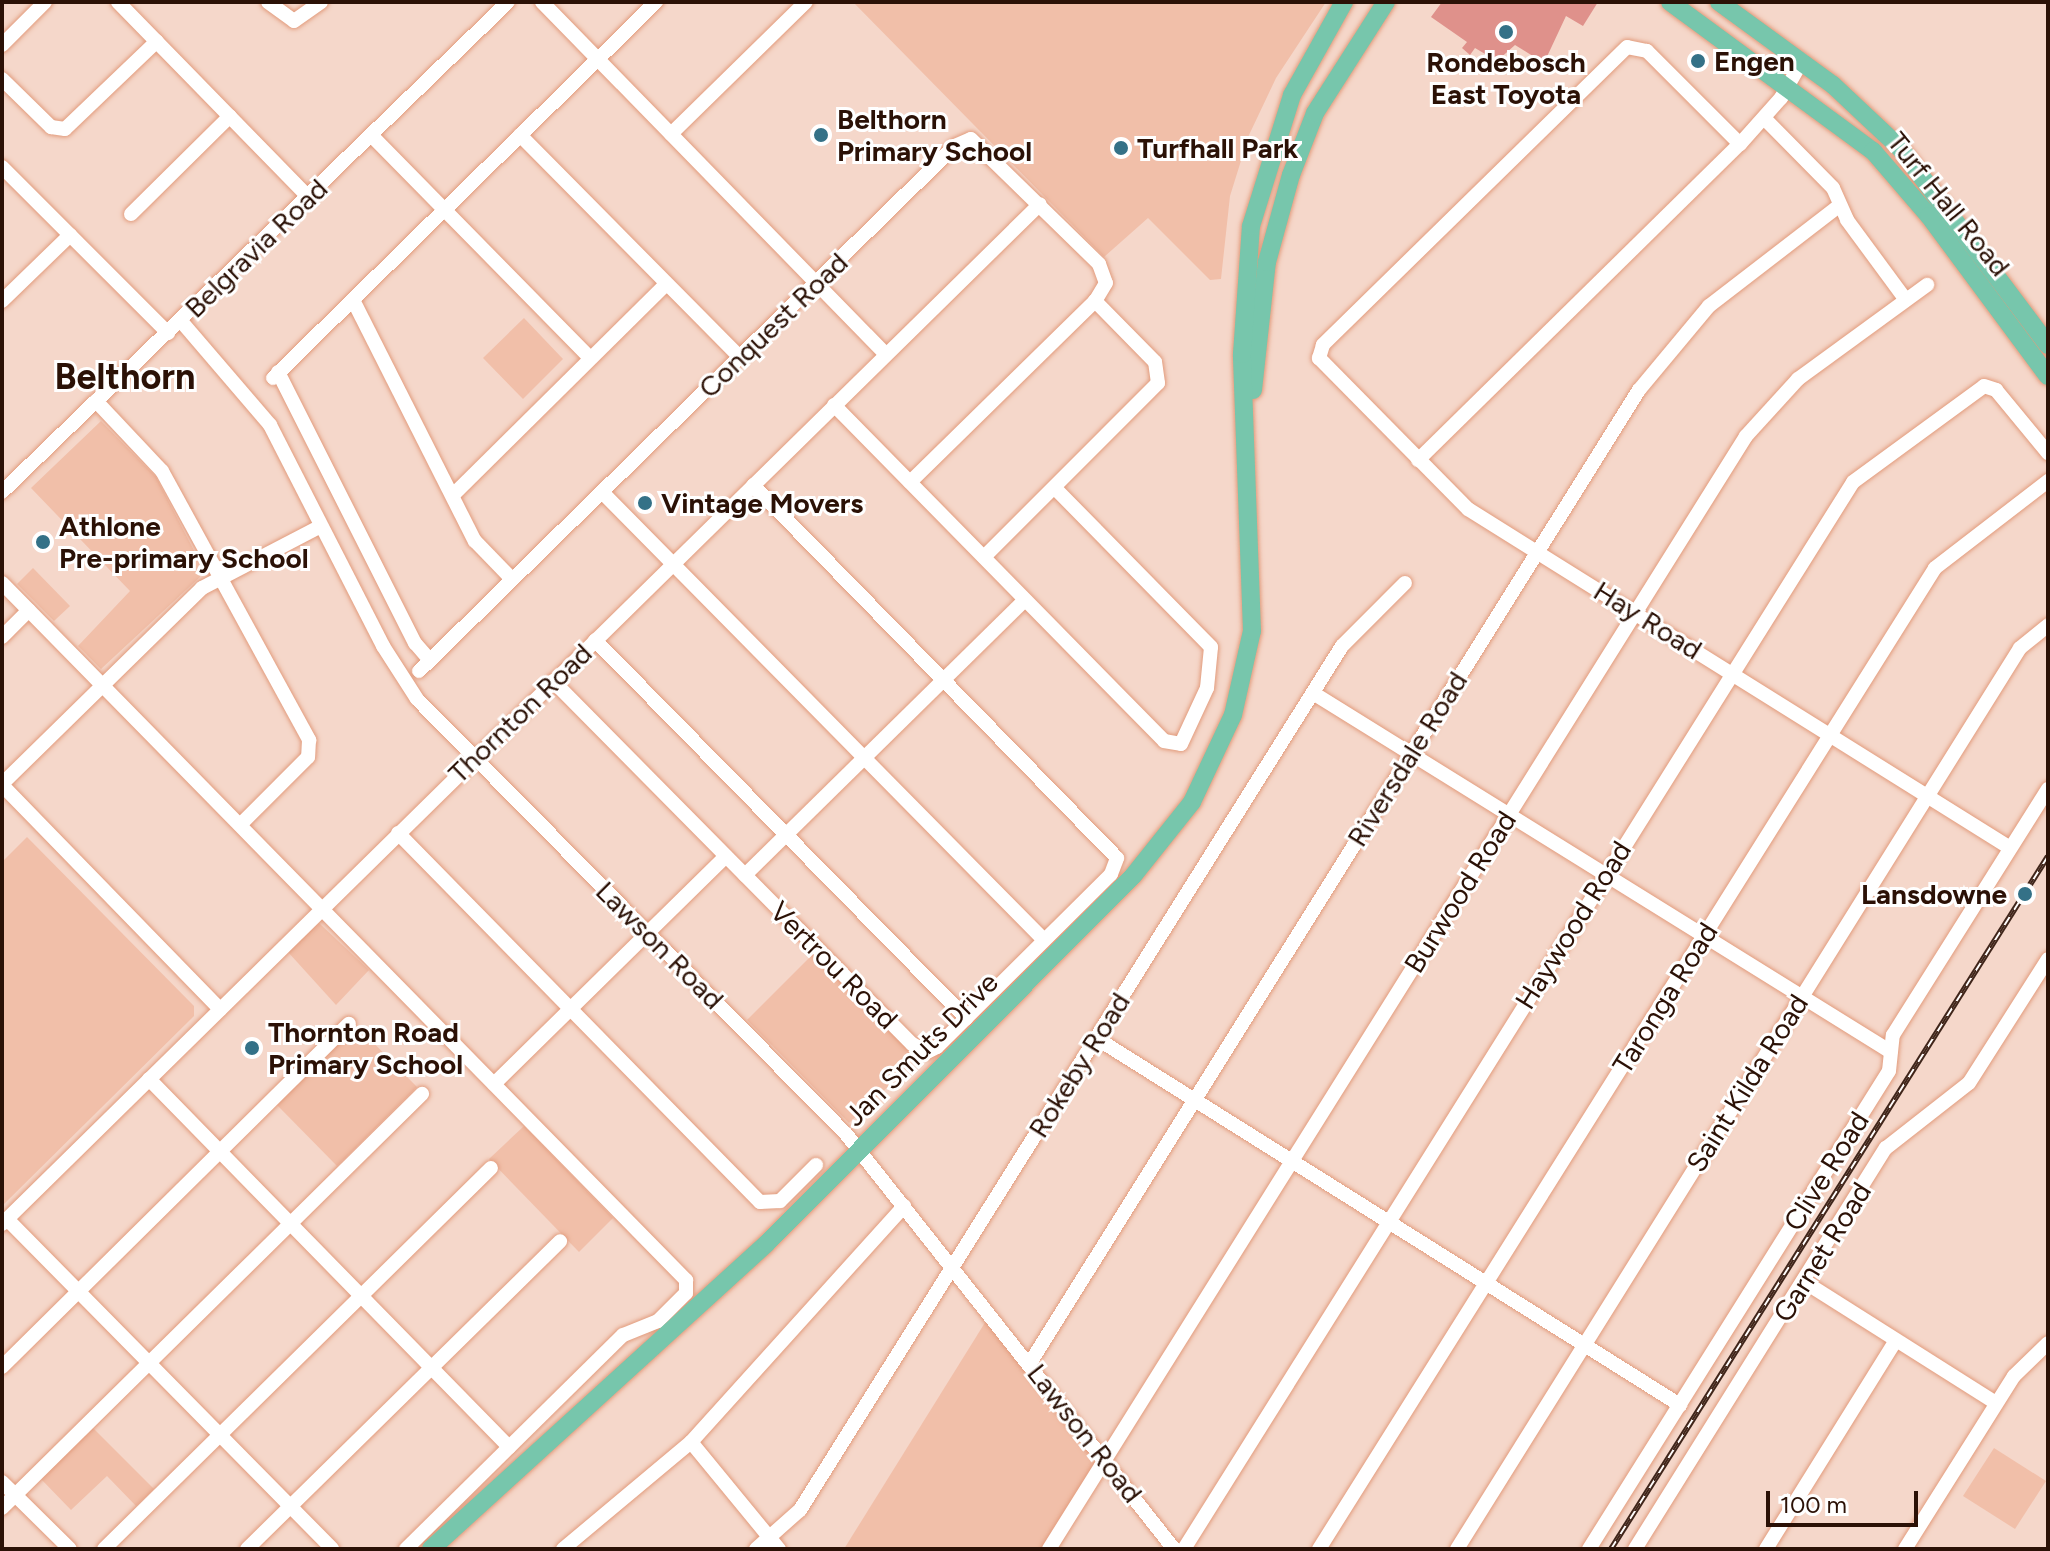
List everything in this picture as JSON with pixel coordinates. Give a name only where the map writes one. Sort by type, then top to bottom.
[{"type":"main road","name":"Jan Smuts Drive","points":[[431,1549],[767,1243],[1133,876],[1192,802],[1226,735],[1246,665],[1255,594],[1242,354],[1253,216],[1292,95],[1344,2]]},
{"type":"main road","name":"Jan Smuts Drive","points":[[1250,480],[1261,303],[1283,204],[1315,113],[1386,2]]},
{"type":"main road","name":"Turf Hall Road","points":[[1670,2],[1850,131],[1889,169],[2048,376]]},
{"type":"main road","name":"Turf Hall Road","points":[[1719,2],[1802,61],[1907,157],[2048,345]]},
{"type":"street","points":[[2,45],[45,2]]},
{"type":"street","points":[[118,2],[308,197]]},
{"type":"street","points":[[268,2],[294,21],[321,2]]},
{"type":"street","points":[[542,2],[885,354]]},
{"type":"street","points":[[430,660],[415,643],[276,375],[656,2]]},
{"type":"street","points":[[671,134],[806,2]]},
{"type":"street","name":"Belgravia Road","points":[[2,492],[372,136],[501,4]]},
{"type":"street","points":[[2,79],[51,127],[65,129],[157,41]]},
{"type":"street","name":"Hay Road","points":[[1740,144],[1647,51],[1627,47],[1318,353],[1468,509],[2010,848]]},
{"type":"street","points":[[1418,460],[1740,144],[1764,118],[1802,61]]},
{"type":"street","points":[[131,214],[230,116]]},
{"type":"street","points":[[1764,118],[1833,188],[1840,205],[1906,300]]},
{"type":"street","points":[[520,135],[740,357]]},
{"type":"street","points":[[372,136],[590,358]]},
{"type":"street","name":"Conquest Road","points":[[419,671],[965,139],[983,144],[1099,264],[1106,283],[1095,301]]},
{"type":"street","points":[[2,167],[168,333]]},
{"type":"street","name":"Thornton Road","points":[[5,1222],[320,908],[1040,204]]},
{"type":"street","name":"Riversdale Road","points":[[1030,1363],[1639,390],[1692,324],[1840,205]]},
{"type":"street","points":[[2,301],[70,235]]},
{"type":"street","points":[[453,495],[666,284]]},
{"type":"street","name":"Burwood Road","points":[[1049,1549],[1635,613],[1766,410],[1798,379],[1927,285]]},
{"type":"street","points":[[353,300],[480,548],[512,579]]},
{"type":"street","points":[[910,482],[1095,301],[1155,362],[1161,377],[984,557]]},
{"type":"street","name":"Lawson Road","points":[[181,321],[260,411],[404,682],[859,1150],[1174,1549]]},
{"type":"street","name":"Haywood Road","points":[[1184,1549],[1604,875],[1859,475],[1981,387],[1995,389],[2048,453]]},
{"type":"street","points":[[96,401],[162,471],[310,749],[240,825]]},
{"type":"street","points":[[834,405],[1164,741],[1181,744],[1207,688],[1211,647],[1055,488]]},
{"type":"street","name":"Taronga Road","points":[[1319,1549],[1938,564],[2048,481]]},
{"type":"street","points":[[753,485],[944,679]]},
{"type":"street","points":[[602,492],[1044,940]]},
{"type":"street","points":[[220,1009],[2,785],[102,685],[218,577],[321,526]]},
{"type":"street","points":[[2,583],[687,1285],[658,1321],[623,1335],[406,1549]]},
{"type":"street","name":"Rokeby Road","points":[[756,1549],[775,1543],[800,1510],[1347,639],[1405,583]]},
{"type":"street","points":[[745,875],[1025,600]]},
{"type":"street","points":[[2,637],[29,610]]},
{"type":"street","name":"Saint Kilda Road","points":[[1457,1549],[2020,648],[2048,625]]},
{"type":"street","points":[[595,640],[966,1018]]},
{"type":"street","name":"Vertrou Road","points":[[553,681],[917,1048],[932,1051],[1118,863],[944,679]]},
{"type":"street","points":[[1313,693],[1799,999],[1891,1052]]},
{"type":"street","name":"Clive Road","points":[[1589,1549],[1889,1071],[1893,1035],[2048,789]]},
{"type":"street","points":[[398,833],[760,1202],[780,1201],[816,1165]]},
{"type":"street","points":[[494,1084],[726,856]]},
{"type":"street","name":"Garnet Road","points":[[1635,1549],[1886,1148],[1969,1083],[2041,984],[2048,959]]},
{"type":"street","points":[[2,1367],[349,1024]]},
{"type":"street","points":[[1096,1038],[1680,1405]]},
{"type":"street","points":[[149,1079],[509,1447]]},
{"type":"street","points":[[2,1508],[422,1094]]},
{"type":"street","points":[[104,1549],[491,1168]]},
{"type":"street","points":[[563,1549],[691,1442],[904,1206]]},
{"type":"street","points":[[5,1222],[78,1291],[332,1549]]},
{"type":"street","points":[[247,1549],[560,1241]]},
{"type":"street","points":[[1803,1281],[1895,1342],[1996,1403]]},
{"type":"street","points":[[1766,1549],[1895,1342]]},
{"type":"street","points":[[1905,1549],[1996,1403],[2048,1343]]},
{"type":"street","points":[[691,1442],[775,1543]]},
{"type":"street","points":[[2,1482],[70,1549]]},
{"type":"shaded area","name":"Turfhall Park","points":[[853,2],[1326,2],[1276,78],[1249,135],[1230,196],[1221,279],[1210,280],[1148,218],[1104,257]]},
{"type":"shaded area","points":[[524,318],[563,359],[523,399],[483,358]]},
{"type":"shaded area","points":[[101,421],[156,477],[202,566],[200,577],[101,669],[78,646],[130,591],[31,488]]},
{"type":"shaded area","points":[[33,568],[70,606],[54,621],[17,584]]},
{"type":"shaded area","points":[[27,837],[194,1006],[194,1016],[2,1206],[2,862]]},
{"type":"shaded area","points":[[319,923],[369,970],[336,1005],[288,952]]},
{"type":"shaded area","points":[[812,955],[919,1058],[849,1123],[747,1020]]},
{"type":"shaded area","points":[[357,1026],[417,1087],[337,1166],[277,1105]]},
{"type":"shaded area","points":[[524,1126],[613,1218],[579,1252],[489,1159]]},
{"type":"shaded area","points":[[986,1321],[1097,1459],[1043,1549],[844,1549]]},
{"type":"shaded area","points":[[93,1428],[154,1489],[136,1506],[107,1476],[71,1510],[41,1479]]},
{"type":"shaded area","points":[[1994,1448],[2046,1481],[2015,1529],[1963,1496]]},
{"type":"building","name":"Rondebosch East Toyota","points":[[1442,2],[1598,2],[1583,26],[1566,16],[1544,63],[1515,45],[1497,61],[1475,48],[1470,55],[1462,48],[1467,42],[1431,17]]},
{"type":"railway","points":[[1611,1549],[2048,856]]},
{"type":"place","name":"Rondebosch East Toyota","points":[[1506,32]]},
{"type":"place","name":"Engen","points":[[1698,61]]},
{"type":"place","name":"Belthorn Primary School","points":[[821,135]]},
{"type":"place","name":"Turfhall Park","points":[[1121,148]]},
{"type":"place","name":"Vintage Movers","points":[[645,503]]},
{"type":"place","name":"Athlone Pre-primary School","points":[[43,542]]},
{"type":"place","name":"Lansdowne","points":[[2025,894]]},
{"type":"place","name":"Thornton Road Primary School","points":[[252,1048]]},
{"type":"district","name":"Belthorn","points":[[125,377]]}]
